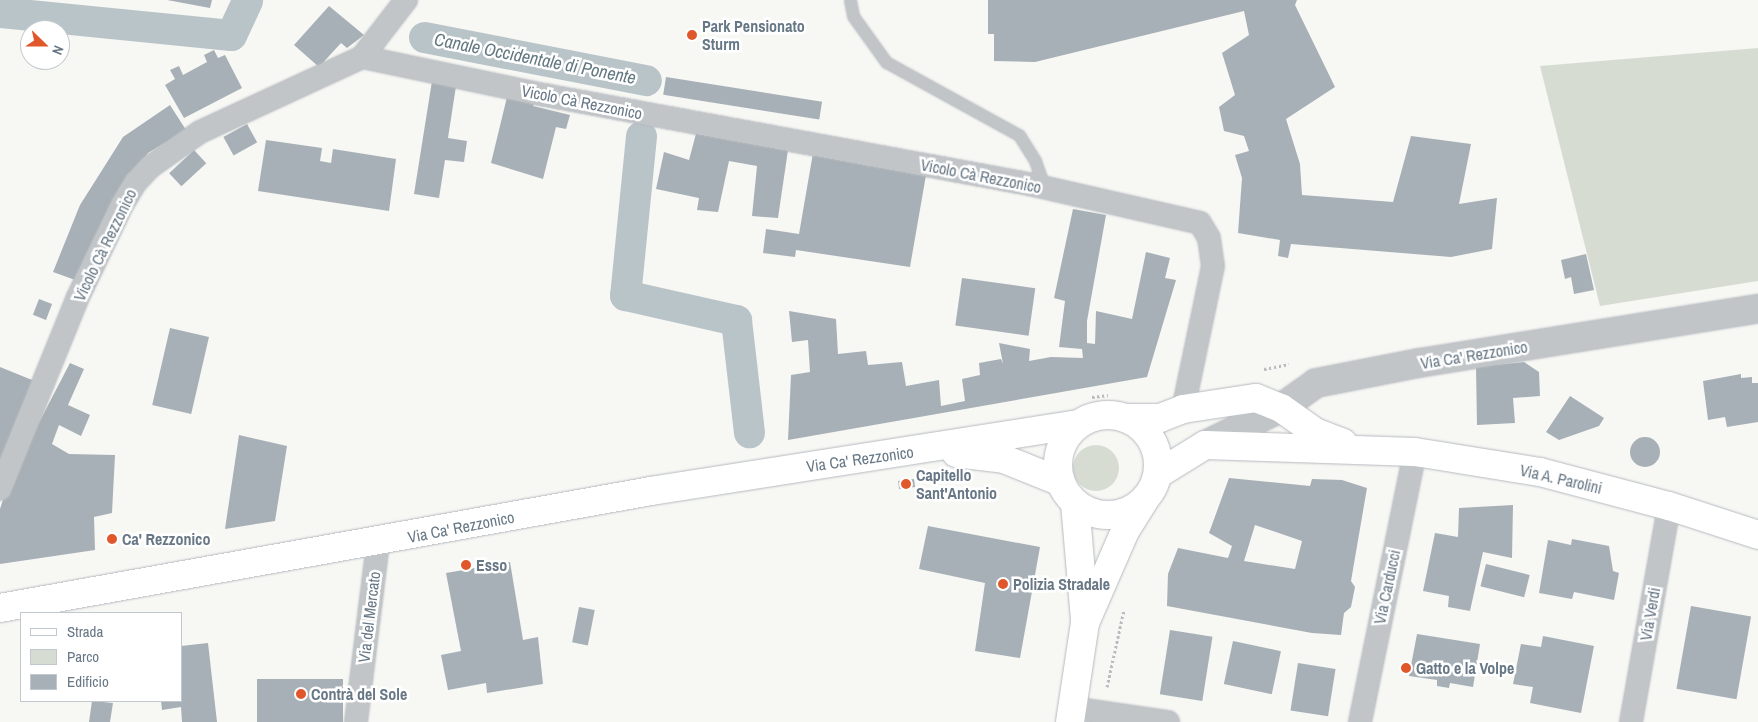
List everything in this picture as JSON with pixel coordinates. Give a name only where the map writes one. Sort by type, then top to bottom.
[{"type":"main road","name":"Via A. Parolini","points":[[1125,418],[1160,418],[1183,408],[1256,398],[1281,408],[1315,432],[1358,450]]},
{"type":"main road","name":"Via Ca' Rezzonico","points":[[0,608],[378,542],[652,491],[1080,424],[1094,417],[1125,418]]},
{"type":"main road","points":[[1125,418],[1138,425],[1149,437],[1156,451],[1158,474]]},
{"type":"main road","points":[[1080,424],[1070,433],[1061,450],[1058,469],[1068,492],[1085,623]]},
{"type":"main road","name":"Via A. Parolini","points":[[1205,445],[1415,452],[1540,472],[1669,506],[1758,535]]},
{"type":"main road","points":[[1071,715],[1085,623],[1125,531],[1158,474],[1205,445]]},
{"type":"main road","name":"Via Ca' Rezzonico","points":[[922,450],[992,456],[1068,492],[1103,515],[1133,508],[1145,498]]},
{"type":"street","points":[[362,57],[406,0]]},
{"type":"street","name":"Vicolo Cà Rezzonico","points":[[0,489],[77,299],[122,204],[136,182],[150,167],[200,132],[362,57],[534,93],[1045,188],[1200,223],[1209,238],[1213,266],[1183,408]]},
{"type":"street","name":"Via Ca' Rezzonico","points":[[1205,445],[1281,408],[1316,382],[1419,363],[1758,309]]},
{"type":"street","name":"Via Carducci","points":[[1360,722],[1415,452]]},
{"type":"street","name":"Via Verdi","points":[[1631,722],[1669,506]]},
{"type":"street","name":"Via del Mercato","points":[[356,722],[378,542]]},
{"type":"street","points":[[1071,715],[1102,713],[1168,722]]},
{"type":"lane","points":[[850,0],[853,16],[886,62],[1019,135],[1035,161],[1045,188]]},
{"type":"path","points":[[1262,369],[1291,364]]},
{"type":"path","points":[[1102,713],[1126,603]]},
{"type":"green space","points":[[1758,48],[1758,281],[1600,306],[1540,66]]},
{"type":"green space","points":[[1101,445],[1113,451],[1118,459],[1118,477],[1113,485],[1105,490],[1091,491],[1079,485],[1074,477],[1073,463],[1079,451],[1087,446]]},
{"type":"building","points":[[167,0],[212,0],[210,8]]},
{"type":"building","points":[[988,0],[1297,0],[1295,5],[1335,87],[1286,119],[1300,164],[1302,195],[1393,202],[1411,136],[1471,144],[1459,204],[1497,198],[1492,249],[1451,257],[1291,244],[1288,258],[1278,256],[1280,240],[1238,233],[1242,178],[1235,155],[1249,151],[1244,136],[1224,131],[1219,107],[1235,95],[1222,53],[1249,35],[1244,11],[1035,62],[994,61],[994,34],[988,34]]},
{"type":"building","points":[[329,6],[364,35],[347,48],[341,43],[319,67],[294,45]]},
{"type":"building","points":[[214,50],[218,58],[225,55],[242,88],[184,118],[165,85],[175,79],[170,70],[179,66],[183,75],[207,62],[204,55]]},
{"type":"building","points":[[666,77],[822,102],[819,119],[663,95]]},
{"type":"building","points":[[432,81],[456,86],[448,138],[467,141],[464,162],[445,160],[439,198],[414,194]]},
{"type":"building","points":[[507,97],[535,101],[533,106],[570,115],[566,129],[556,127],[543,179],[491,163]]},
{"type":"building","points":[[170,105],[186,130],[148,153],[108,212],[78,281],[53,272],[80,205],[123,137]]},
{"type":"building","points":[[247,124],[257,142],[234,155],[223,137]]},
{"type":"building","points":[[697,130],[788,150],[778,218],[752,216],[757,166],[729,161],[718,212],[697,210],[699,198],[656,189],[664,152],[689,160]]},
{"type":"building","points":[[266,140],[322,148],[320,161],[331,163],[333,149],[396,159],[389,211],[258,191]]},
{"type":"building","points":[[194,150],[206,163],[181,186],[169,173]]},
{"type":"building","points":[[813,153],[926,175],[910,267],[796,250],[795,257],[763,253],[766,229],[799,234]]},
{"type":"building","points":[[1073,209],[1106,215],[1087,321],[1087,343],[1095,344],[1096,311],[1132,319],[1146,252],[1170,258],[1165,278],[1176,280],[1147,377],[788,440],[791,375],[810,372],[808,340],[792,342],[789,311],[836,319],[838,354],[866,351],[868,365],[902,362],[906,386],[939,380],[941,406],[965,401],[962,379],[980,375],[979,363],[1001,359],[1003,364],[999,343],[1030,349],[1029,361],[1051,357],[1083,358],[1082,349],[1059,347],[1065,301],[1054,298]]},
{"type":"building","points":[[1586,254],[1594,290],[1574,294],[1571,277],[1565,279],[1561,260]]},
{"type":"building","points":[[962,278],[1035,288],[1029,336],[955,326]]},
{"type":"building","points":[[39,299],[52,304],[46,320],[33,315]]},
{"type":"building","points":[[170,328],[209,337],[191,414],[152,405]]},
{"type":"building","points":[[1524,362],[1539,372],[1540,396],[1513,398],[1515,423],[1477,425],[1476,367]]},
{"type":"building","points":[[70,363],[84,369],[68,405],[90,415],[81,436],[59,425],[52,444],[69,454],[115,455],[112,513],[94,517],[95,550],[0,564],[0,509],[10,478]]},
{"type":"building","points":[[0,367],[37,382],[0,472]]},
{"type":"building","points":[[1741,374],[1741,378],[1752,377],[1752,383],[1758,383],[1758,422],[1727,427],[1725,417],[1708,420],[1703,381]]},
{"type":"building","points":[[1570,396],[1604,418],[1599,426],[1559,440],[1546,432]]},
{"type":"building","points":[[239,435],[287,446],[275,521],[225,529]]},
{"type":"building","points":[[1645,437],[1656,441],[1660,452],[1656,463],[1645,467],[1634,463],[1630,452],[1634,441]]},
{"type":"building","points":[[1229,478],[1310,486],[1312,479],[1342,480],[1367,488],[1351,581],[1355,587],[1351,607],[1344,613],[1341,635],[1312,633],[1167,606],[1168,574],[1178,548],[1228,558],[1232,546],[1209,533]],"holes":[[[1255,525],[1302,541],[1295,569],[1244,561]]]},
{"type":"building","name":"Capitello Sant'Antonio","points":[[914,479],[915,487],[899,489],[898,481]]},
{"type":"building","points":[[1513,505],[1512,558],[1483,552],[1470,611],[1448,607],[1449,596],[1423,591],[1435,533],[1458,537],[1459,508]]},
{"type":"building","points":[[928,526],[1040,547],[1020,658],[975,651],[985,583],[919,569]]},
{"type":"building","points":[[1572,539],[1609,546],[1613,571],[1619,573],[1614,600],[1574,592],[1572,599],[1539,593],[1548,540],[1571,545]]},
{"type":"building","points":[[510,562],[523,640],[538,637],[543,684],[487,693],[486,683],[448,690],[441,655],[461,651],[446,573]]},
{"type":"building","points":[[1486,564],[1530,575],[1524,597],[1480,586]]},
{"type":"building","points":[[1691,606],[1751,617],[1736,699],[1676,689]]},
{"type":"building","points":[[579,607],[595,610],[588,645],[572,642]]},
{"type":"building","points":[[1170,630],[1212,637],[1202,701],[1160,694]]},
{"type":"building","points":[[1417,634],[1480,644],[1473,687],[1450,683],[1449,688],[1437,686],[1437,680],[1409,676]]},
{"type":"building","points":[[1543,636],[1594,646],[1581,713],[1530,703],[1533,687],[1513,684],[1521,644],[1541,647]]},
{"type":"building","points":[[1233,641],[1281,651],[1272,694],[1224,684]]},
{"type":"building","points":[[208,643],[217,722],[182,722],[181,707],[162,710],[161,702],[182,702],[182,646]]},
{"type":"building","points":[[1298,663],[1336,669],[1328,716],[1290,710]]},
{"type":"building","points":[[257,679],[343,679],[343,722],[257,722]]},
{"type":"building","points":[[92,702],[113,703],[110,722],[89,722]]},
{"type":"waterway","name":"Canale Occidentale di Ponente","points":[[0,12],[231,35],[247,0]]},
{"type":"waterway","name":"Canale Occidentale di Ponente","points":[[424,37],[646,80]]},
{"type":"waterway","name":"Canale Occidentale di Ponente","points":[[641,136],[625,295],[736,320],[749,432]]},
{"type":"place","name":"Park Pensionato Sturm","points":[[692,35]]},
{"type":"place","name":"Capitello Sant'Antonio","points":[[906,484]]},
{"type":"place","name":"Ca' Rezzonico","points":[[112,539]]},
{"type":"place","name":"Esso","points":[[466,565]]},
{"type":"place","name":"Polizia Stradale","points":[[1003,584]]},
{"type":"place","name":"Gatto e la Volpe","points":[[1406,668]]},
{"type":"place","name":"Contrà del Sole","points":[[301,694]]}]
